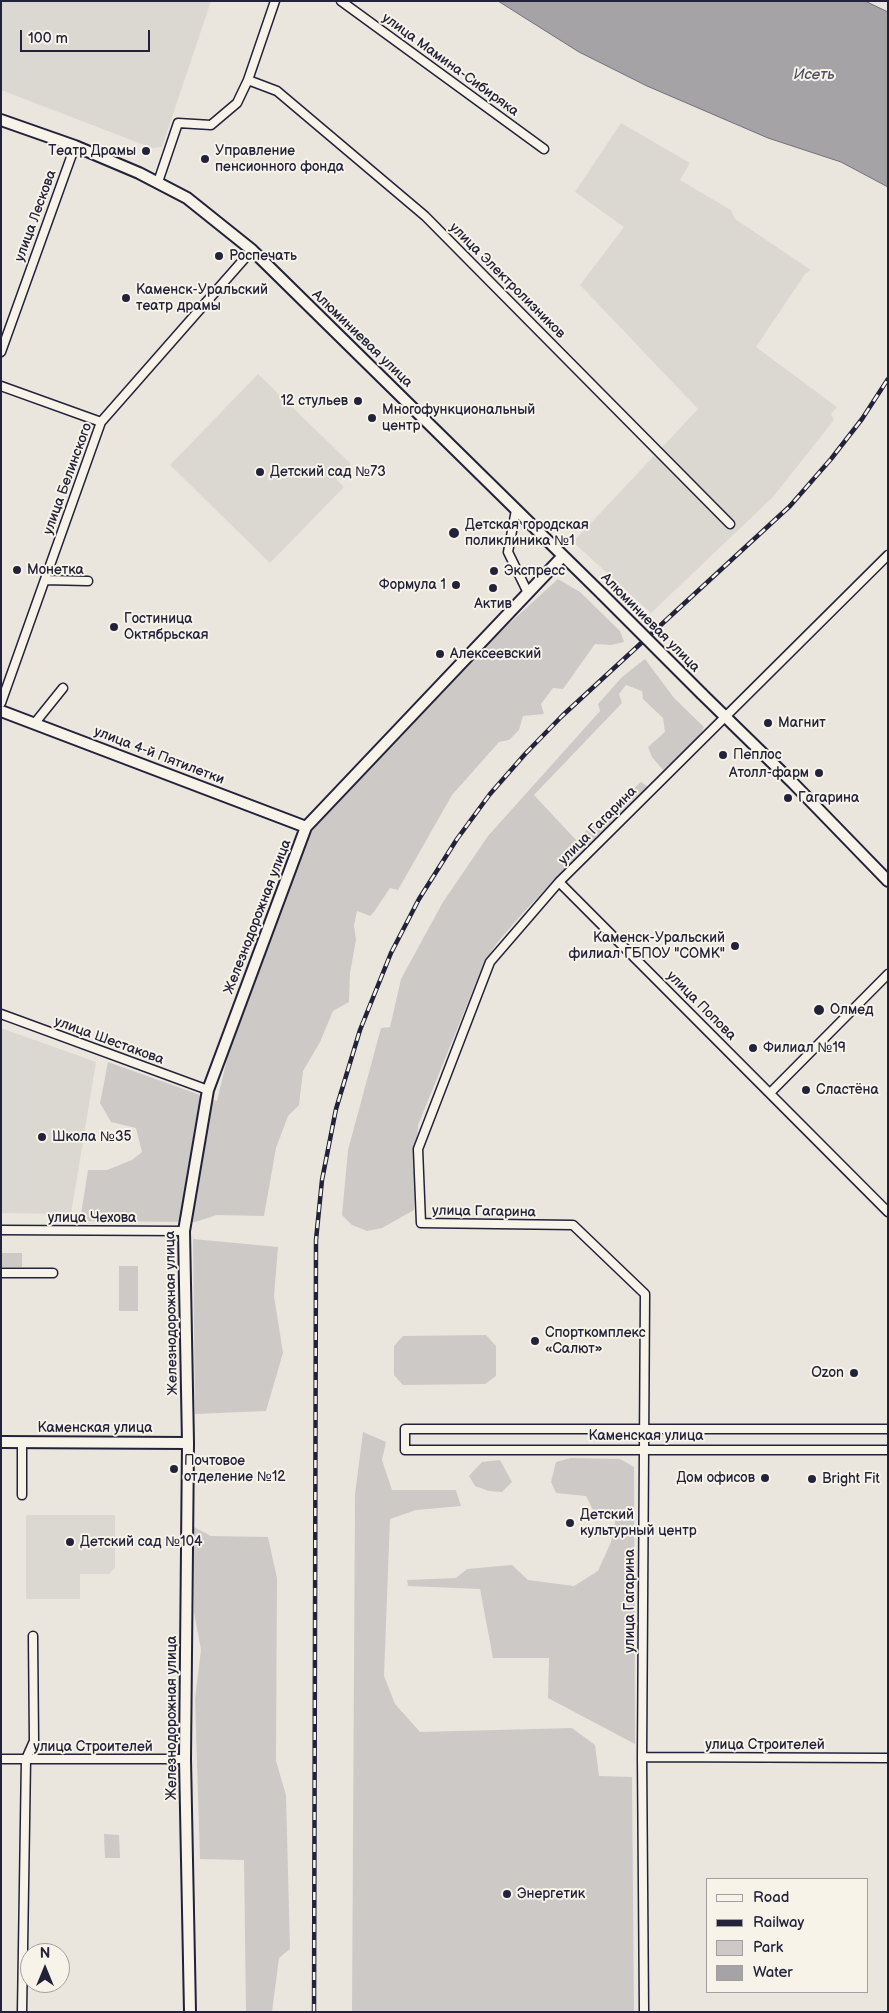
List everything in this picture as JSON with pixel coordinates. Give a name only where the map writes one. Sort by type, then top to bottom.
[{"type":"street","points":[[158,182],[178,124],[211,125],[237,103],[248,80],[275,1]]},
{"type":"street","name":"улица Мамина-Сибиряка","points":[[341,1],[544,149]]},
{"type":"street","name":"улица Электролизников","points":[[248,80],[277,91],[425,216],[730,524]]},
{"type":"street","name":"Алюминиевая улица","points":[[1,120],[75,146],[158,182],[187,198],[252,250],[793,783],[888,881]]},
{"type":"street","name":"улица Лескова","points":[[1,352],[75,146]]},
{"type":"street","name":"улица Белинского","points":[[1,703],[101,422],[252,250]]},
{"type":"street","points":[[1,386],[101,422]]},
{"type":"street","points":[[516,510],[508,552],[528,593]]},
{"type":"street","name":"улица Гагарина","points":[[644,2012],[642,1757],[645,1294],[572,1226],[421,1223],[418,1149],[490,962],[560,882],[888,555]]},
{"type":"street","name":"Железнодорожная улица","points":[[190,2012],[185,1760],[188,1443],[184,1231],[208,1090],[306,827],[563,556]]},
{"type":"street","points":[[45,580],[88,581]]},
{"type":"street","points":[[34,724],[63,688]]},
{"type":"street","name":"улица 4-й Пятилетки","points":[[1,711],[306,827]]},
{"type":"street","name":"улица Попова","points":[[560,882],[888,1212]]},
{"type":"street","points":[[770,1093],[888,974]]},
{"type":"street","name":"улица Шестакова","points":[[1,1014],[208,1090]]},
{"type":"street","name":"улица Чехова","points":[[1,1230],[184,1231]]},
{"type":"street","points":[[1,1273],[53,1274]]},
{"type":"street","name":"Каменская улица","points":[[888,1429],[405,1429],[405,1450],[888,1450]]},
{"type":"street","name":"Каменская улица","points":[[1,1442],[188,1443]]},
{"type":"street","points":[[22,1442],[22,1495]]},
{"type":"street","points":[[22,2012],[26,1759],[34,1741],[33,1636]]},
{"type":"street","name":"улица Строителей","points":[[642,1757],[888,1758]]},
{"type":"street","name":"улица Строителей","points":[[1,1759],[185,1760]]},
{"type":"shaded area","points":[[1,1],[211,1],[162,147],[152,148],[1,90]]},
{"type":"shaded area","points":[[621,123],[690,163],[680,180],[731,210],[735,219],[811,270],[805,274],[756,347],[837,407],[831,414],[834,420],[773,497],[651,613],[573,542],[698,409],[580,285],[624,227],[575,192]]},
{"type":"shaded area","name":"Детский сад №73","points":[[258,374],[351,464],[336,479],[344,487],[270,563],[170,465]]},
{"type":"shaded area","name":"Школа №35","points":[[1,1028],[96,1062],[71,1214],[1,1213]]},
{"type":"shaded area","name":"Детский сад №104","points":[[26,1515],[115,1515],[115,1568],[109,1574],[80,1574],[80,1599],[26,1599]]},
{"type":"green space","points":[[558,579],[580,592],[620,631],[624,642],[611,645],[595,644],[563,689],[553,688],[541,704],[544,714],[523,716],[519,730],[509,740],[499,742],[452,795],[398,890],[390,888],[370,916],[357,911],[354,925],[356,940],[350,973],[349,1002],[333,1011],[320,1042],[303,1071],[299,1105],[288,1116],[276,1148],[264,1216],[217,1215],[195,1222],[80,1221],[88,1170],[107,1170],[132,1160],[142,1152],[136,1128],[111,1122],[100,1103],[108,1062],[217,1101],[228,1055],[312,830],[489,642]]},
{"type":"green space","points":[[645,659],[674,698],[704,727],[700,736],[663,770],[652,757],[648,747],[665,732],[663,718],[643,699],[642,691],[626,685],[619,694],[622,703],[534,795],[576,840],[641,782],[648,787],[583,850],[522,914],[497,943],[484,963],[418,1125],[414,1210],[382,1228],[367,1231],[352,1225],[342,1215],[348,1150],[381,1028],[390,1027],[401,979],[443,902],[488,836],[600,711],[598,704],[622,677]]},
{"type":"green space","points":[[193,1239],[278,1247],[274,1296],[283,1353],[266,1411],[195,1414]]},
{"type":"green space","points":[[1,1253],[22,1253],[22,1267],[1,1267]]},
{"type":"green space","points":[[119,1266],[138,1266],[138,1311],[119,1311]]},
{"type":"green space","points":[[486,1335],[496,1346],[496,1376],[485,1384],[403,1385],[394,1375],[394,1346],[403,1336]]},
{"type":"green space","name":"Энергетик","points":[[363,1432],[386,1442],[382,1460],[392,1490],[456,1490],[461,1506],[416,1510],[390,1519],[384,1676],[395,1704],[420,1732],[572,1728],[595,1745],[599,1776],[632,1777],[634,2012],[352,2012],[355,1494]]},
{"type":"green space","points":[[571,1458],[620,1459],[634,1467],[635,1744],[548,1698],[549,1658],[493,1658],[480,1589],[408,1586],[407,1580],[456,1578],[467,1569],[512,1565],[528,1580],[574,1586],[598,1571],[611,1542],[616,1517],[593,1510],[586,1496],[556,1493],[551,1482],[556,1462]]},
{"type":"green space","points":[[500,1460],[512,1482],[502,1492],[489,1491],[475,1486],[469,1476],[482,1462]]},
{"type":"green space","points":[[194,1527],[211,1536],[268,1537],[277,1578],[276,1761],[286,1795],[290,1949],[279,1958],[272,2012],[246,2012],[244,1860],[200,1859],[195,1699],[201,1650],[194,1612]]},
{"type":"green space","points":[[104,1834],[119,1835],[120,1858],[105,1858]]},
{"type":"water","name":"Исеть","points":[[498,1],[865,1],[888,12],[888,187],[841,162],[768,138],[647,86],[579,52]]},
{"type":"railway","points":[[314,2012],[316,1240],[322,1180],[336,1109],[360,1030],[391,953],[419,899],[457,839],[490,794],[562,716],[790,506],[831,459],[862,419],[888,379]]},
{"type":"place","name":"Театр Драмы","points":[[146,151]]},
{"type":"place","name":"Управление пенсионного фонда","points":[[205,159]]},
{"type":"place","name":"Роспечать","points":[[219,256]]},
{"type":"place","name":"Каменск-Уральский театр драмы","points":[[126,298]]},
{"type":"place","name":"12 стульев","points":[[358,401]]},
{"type":"place","name":"Многофункциональный центр","points":[[372,418]]},
{"type":"place","name":"Детский сад №73","points":[[260,472]]},
{"type":"place","name":"Детская городская поликлиника №1","points":[[454,533]]},
{"type":"place","name":"Монетка","points":[[17,570]]},
{"type":"place","name":"Экспресс","points":[[494,571]]},
{"type":"place","name":"Формула 1","points":[[456,585]]},
{"type":"place","name":"Актив","points":[[493,588]]},
{"type":"place","name":"Гостиница Октябрьская","points":[[114,627]]},
{"type":"place","name":"Алексеевский","points":[[440,654]]},
{"type":"place","name":"Магнит","points":[[768,723]]},
{"type":"place","name":"Пеплос","points":[[723,755]]},
{"type":"place","name":"Атолл-фарм","points":[[819,773]]},
{"type":"place","name":"Гагарина","points":[[788,798]]},
{"type":"place","name":"Каменск-Уральский филиал ГБПОУ \"СОМК\"","points":[[735,946]]},
{"type":"place","name":"Олмед","points":[[819,1010]]},
{"type":"place","name":"Филиал №19","points":[[753,1048]]},
{"type":"place","name":"Сластёна","points":[[806,1090]]},
{"type":"place","name":"Школа №35","points":[[42,1137]]},
{"type":"place","name":"Спорткомплекс «Салют»","points":[[535,1341]]},
{"type":"place","name":"Ozon","points":[[854,1373]]},
{"type":"place","name":"Почтовое отделение №12","points":[[174,1469]]},
{"type":"place","name":"Дом офисов","points":[[765,1478]]},
{"type":"place","name":"Bright Fit","points":[[812,1479]]},
{"type":"place","name":"Детский культурный центр","points":[[570,1523]]},
{"type":"place","name":"Детский сад №104","points":[[70,1542]]},
{"type":"place","name":"Энергетик","points":[[507,1894]]}]
